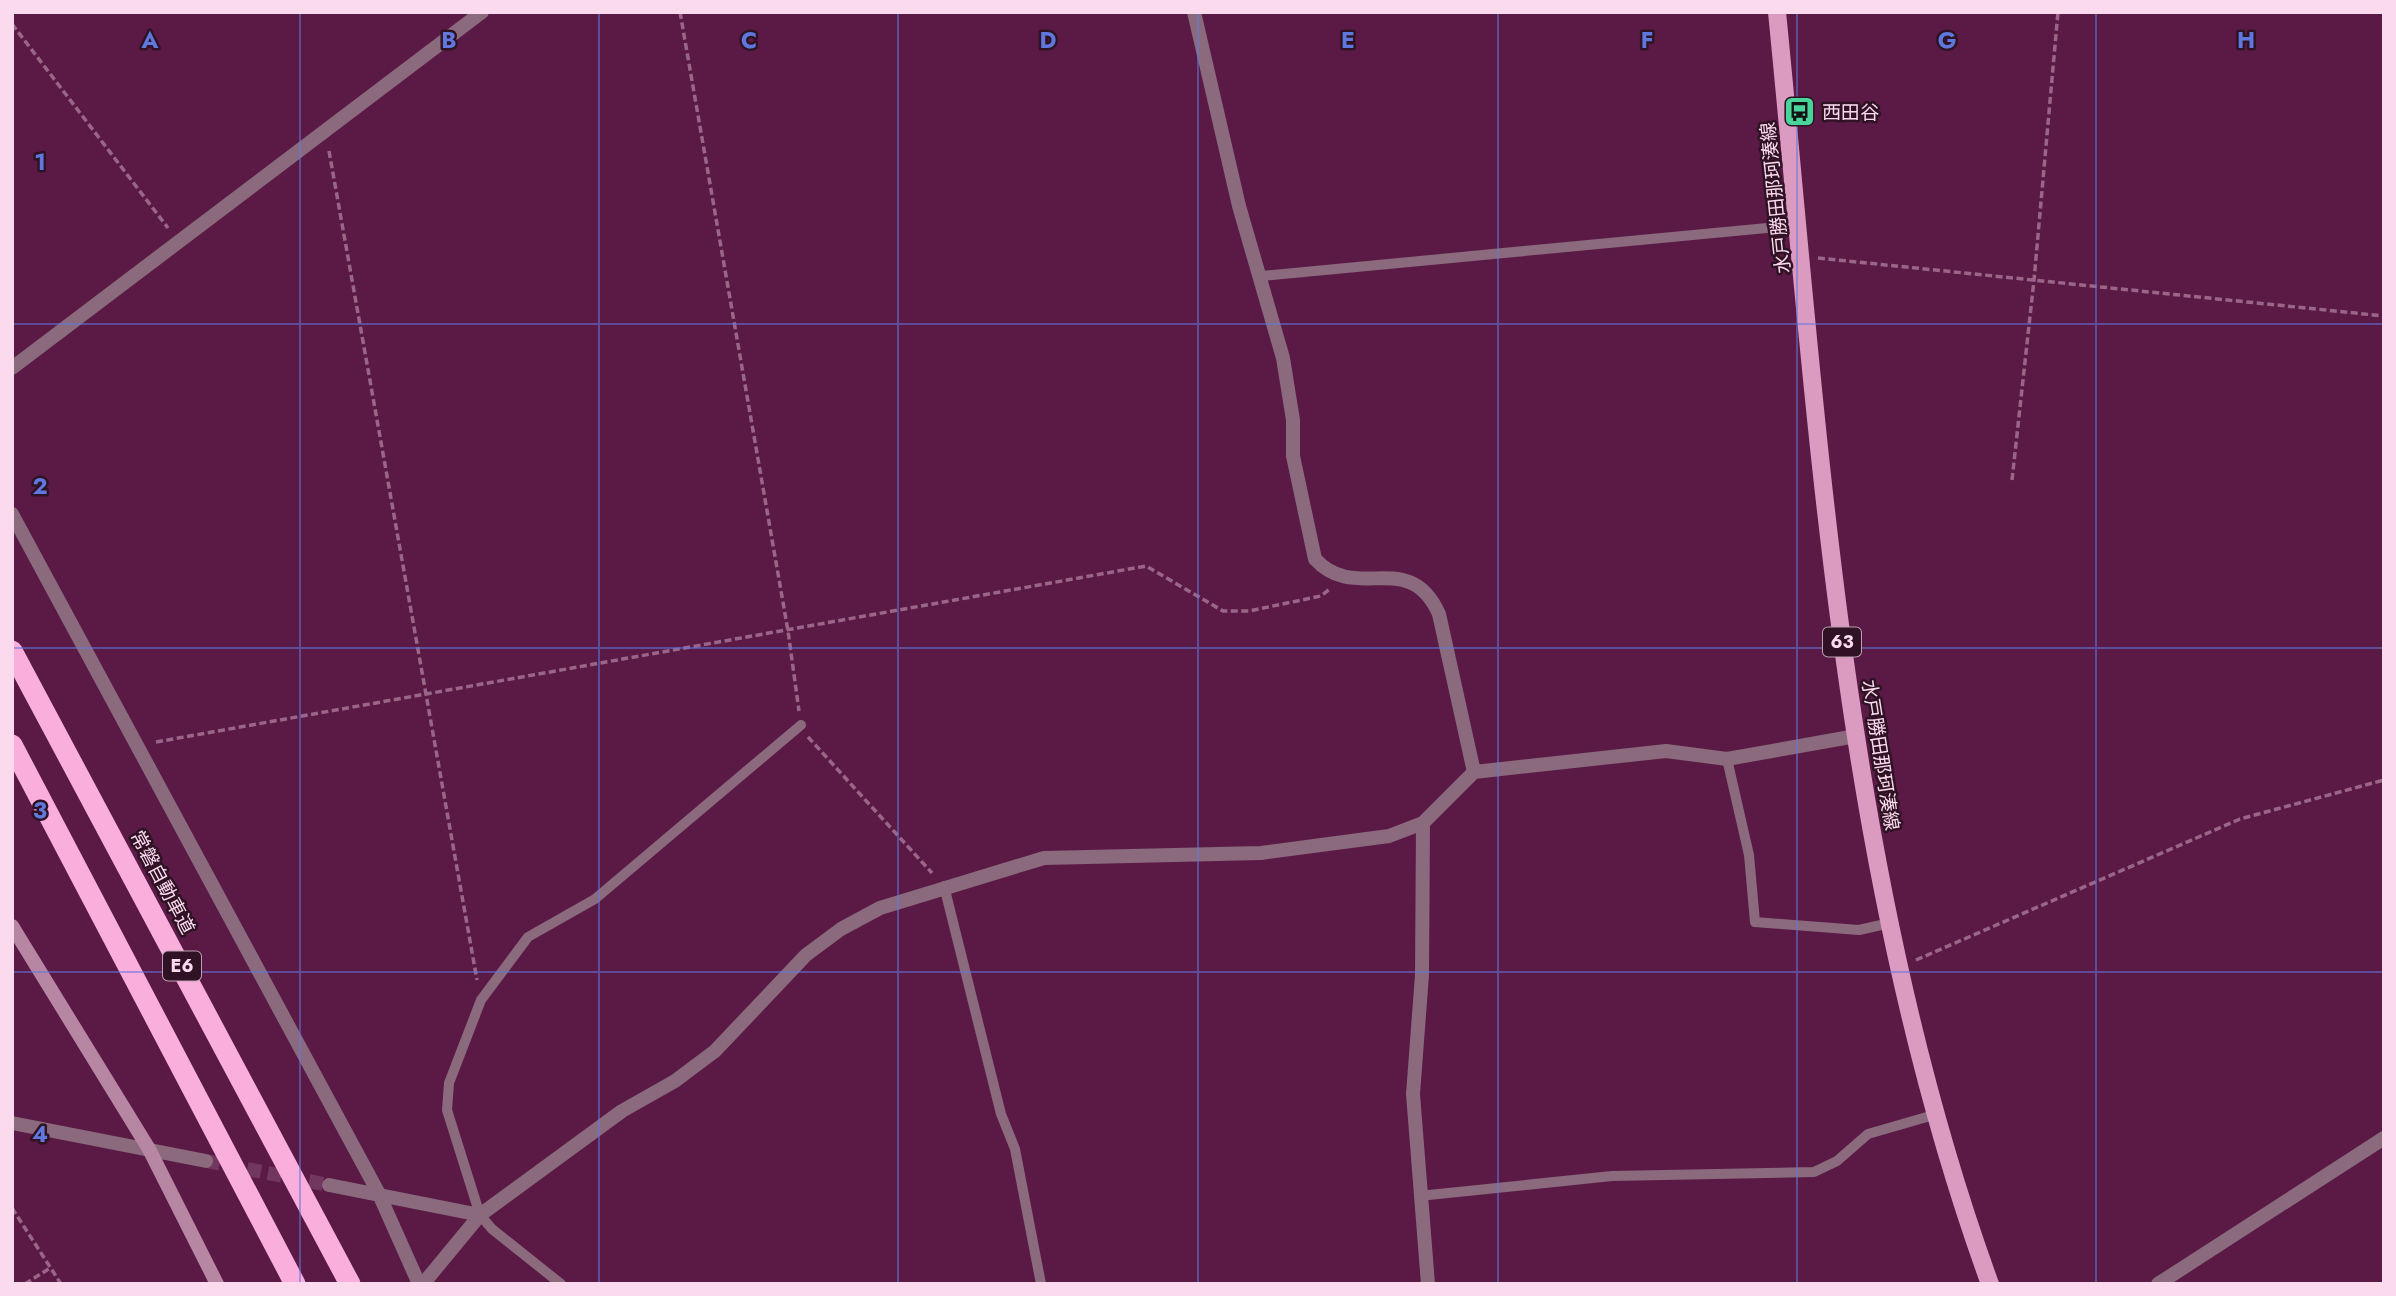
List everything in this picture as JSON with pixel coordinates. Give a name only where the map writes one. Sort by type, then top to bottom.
[{"type":"highway","name":"常磐自動車道","points":[[12,650],[350,1284]]},
{"type":"highway","name":"E6","points":[[12,745],[295,1284]]},
{"type":"main road","name":"水戸勝田那珂湊線","points":[[1777,12],[1831,550],[1856,736],[1899,967],[1937,1114],[1990,1284]]},
{"type":"street","points":[[12,368],[482,12]]},
{"type":"street","points":[[1194,12],[1233,181],[1283,358],[1293,420],[1293,456],[1315,559],[1326,571],[1342,578],[1398,578],[1417,584],[1430,595],[1439,614],[1474,772]]},
{"type":"street","points":[[12,514],[377,1192],[421,1284],[480,1215],[622,1111],[675,1081],[715,1051],[806,955],[841,929],[880,908],[944,886],[1044,858],[1300,849],[1389,836],[1423,822],[1474,772],[1666,751],[1727,759],[1856,736]]},
{"type":"street","points":[[1423,822],[1422,975],[1413,1094],[1428,1284]]},
{"type":"street","points":[[12,926],[149,1149],[218,1284]]},
{"type":"street","points":[[12,1123],[206,1161]]},
{"type":"street","points":[[2158,1284],[2384,1138]]},
{"type":"street","points":[[329,1185],[377,1192],[480,1215]]},
{"type":"lane","points":[[1262,276],[1798,225]]},
{"type":"lane","points":[[561,1284],[492,1229],[480,1215],[447,1110],[449,1083],[481,1000],[528,937],[595,899],[801,725]]},
{"type":"lane","points":[[1727,759],[1749,855],[1755,922],[1859,930],[1890,923]]},
{"type":"lane","points":[[944,886],[1001,1114],[1015,1149],[1041,1284]]},
{"type":"lane","points":[[1419,1196],[1612,1176],[1814,1172],[1838,1161],[1868,1134],[1937,1114]]},
{"type":"path","points":[[680,12],[788,631],[801,725],[813,746],[944,886]]},
{"type":"path","points":[[2012,480],[2034,280],[2058,12]]},
{"type":"path","points":[[12,24],[179,243]]},
{"type":"path","points":[[326,131],[481,1000]]},
{"type":"path","points":[[1802,257],[2384,316]]},
{"type":"path","points":[[136,745],[426,696],[1146,566],[1223,611],[1249,611],[1321,596],[1342,578]]},
{"type":"path","points":[[1899,967],[2240,819],[2384,780]]},
{"type":"path","points":[[12,1208],[61,1284]]},
{"type":"path","points":[[25,1284],[50,1267]]},
{"type":"tunnel","points":[[206,1161],[329,1185]]},
{"type":"place","name":"西田谷","points":[[1799,112]]}]
